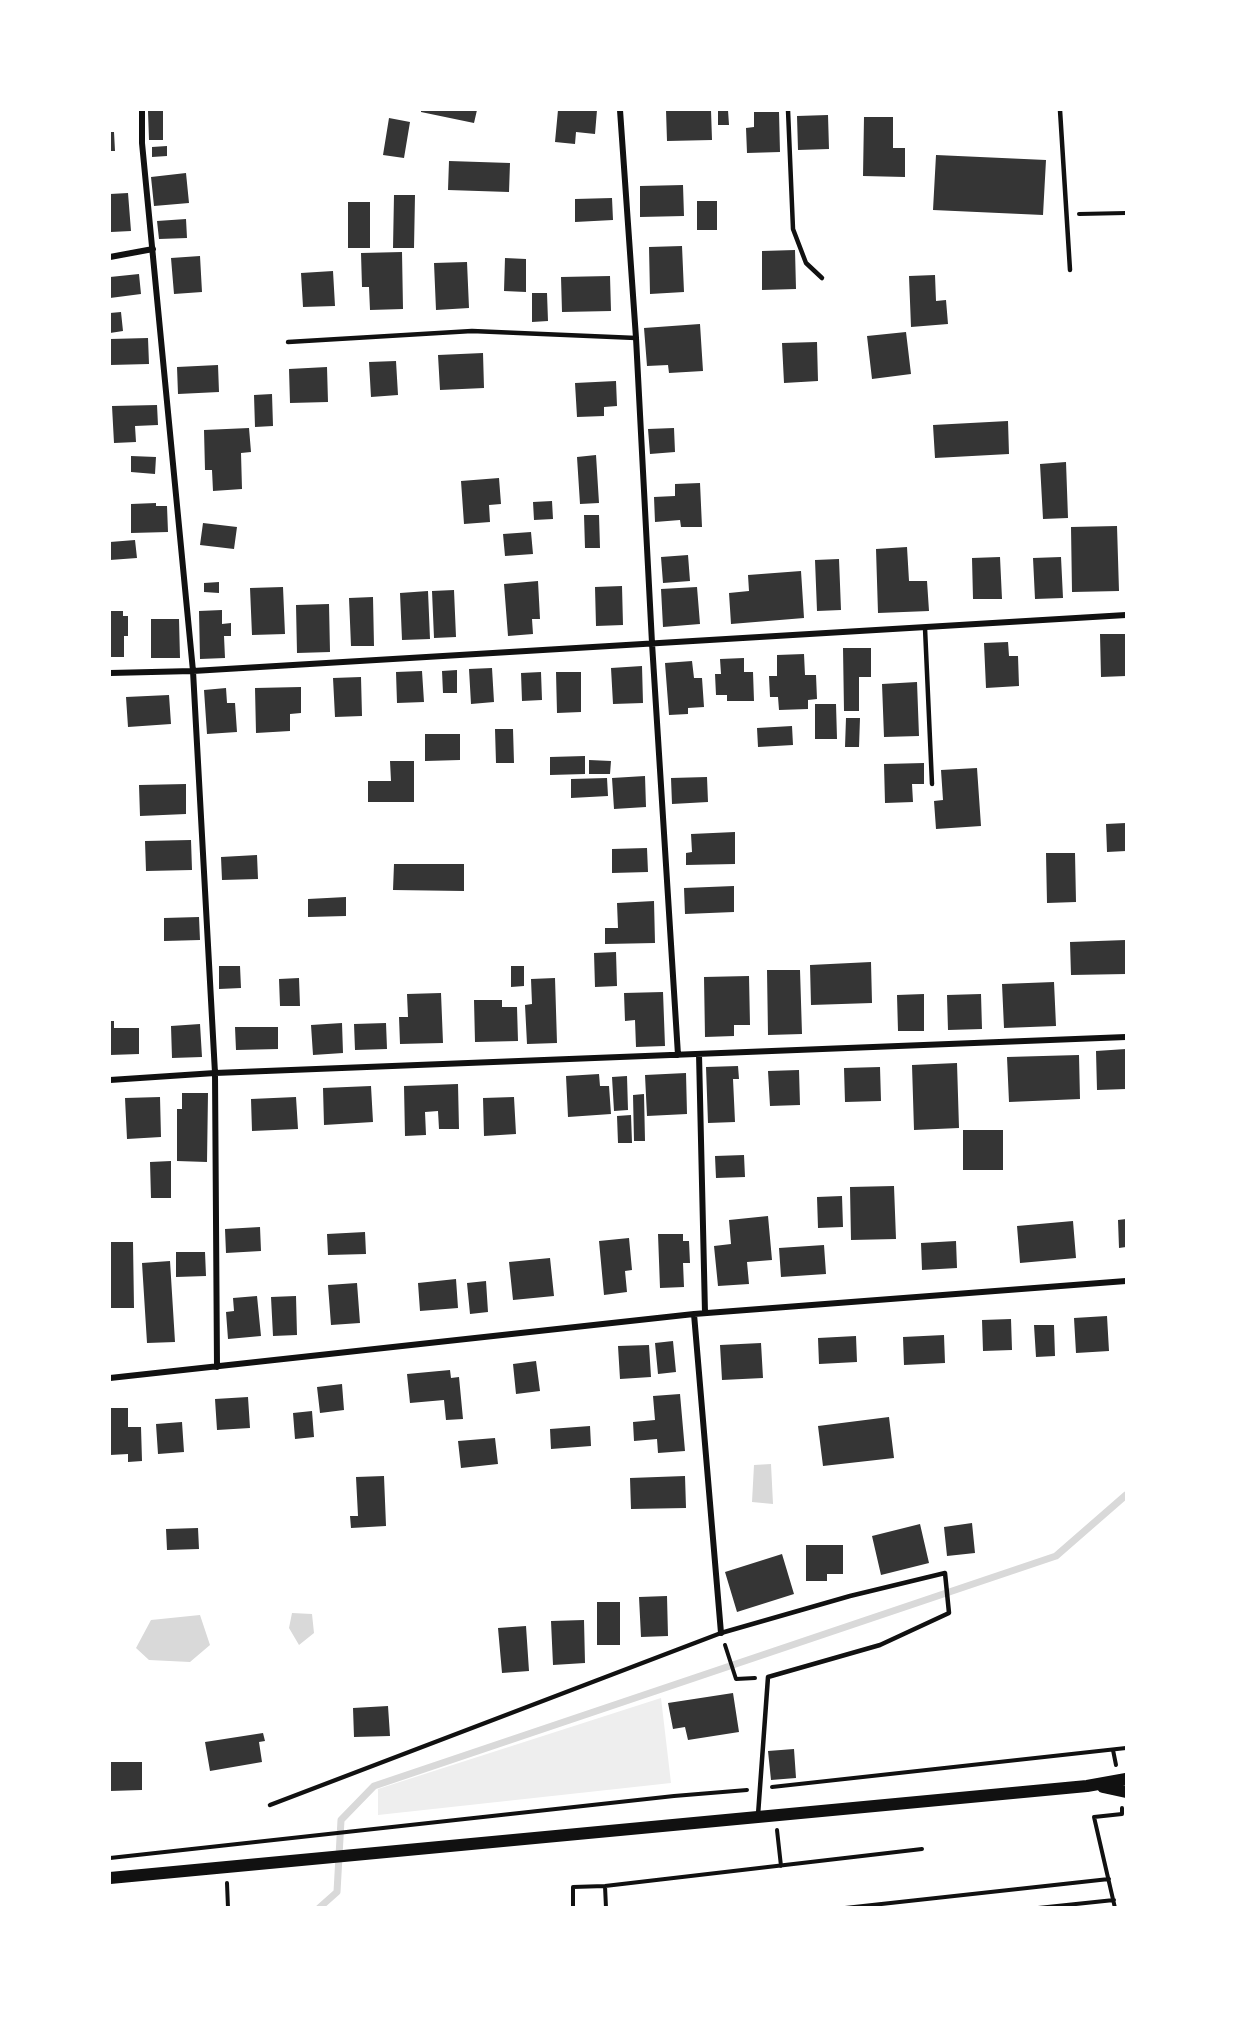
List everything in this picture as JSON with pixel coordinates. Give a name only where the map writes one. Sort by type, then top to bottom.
[{"type":"main road","points":[[110,1878],[1087,1786],[1126,1779]]},
{"type":"main road","points":[[1087,1786],[1106,1787],[1126,1792]]},
{"type":"street","points":[[142,110],[142,143],[193,670],[215,1073],[217,1367]]},
{"type":"street","points":[[620,110],[636,338],[652,643],[678,1054]]},
{"type":"street","points":[[110,257],[153,249]]},
{"type":"street","points":[[110,673],[1126,615]]},
{"type":"street","points":[[110,1080],[215,1073],[1126,1037]]},
{"type":"street","points":[[699,1054],[705,1313]]},
{"type":"street","points":[[110,1378],[694,1314],[1126,1281]]},
{"type":"street","points":[[694,1314],[721,1633]]},
{"type":"lane","points":[[788,110],[792,229],[806,263],[822,278]]},
{"type":"lane","points":[[1060,110],[1070,270]]},
{"type":"lane","points":[[288,342],[472,331],[636,338]]},
{"type":"lane","points":[[925,628],[932,784]]},
{"type":"lane","points":[[270,1805],[721,1633],[850,1596],[945,1573],[949,1613],[880,1645],[768,1677],[758,1818]]},
{"type":"path","points":[[1066,214],[1126,213]]},
{"type":"path","points":[[721,1633],[736,1679],[768,1677]]},
{"type":"path","points":[[1113,1750],[1126,1748]]},
{"type":"path","points":[[1094,1817],[1115,1908]]},
{"type":"path","points":[[110,1858],[380,1828]]},
{"type":"path","points":[[573,1908],[573,1887],[605,1886],[922,1850]]},
{"type":"path","points":[[845,1908],[1109,1879]]},
{"type":"path","points":[[605,1886],[606,1908]]},
{"type":"path","points":[[1038,1908],[1114,1900]]},
{"type":"shaded area","points":[[771,1464],[773,1504],[752,1502],[754,1465]]},
{"type":"shaded area","points":[[292,1613],[312,1614],[314,1633],[299,1645],[289,1628]]},
{"type":"shaded area","points":[[200,1615],[210,1645],[190,1662],[149,1660],[136,1648],[151,1620]]},
{"type":"shaded area","points":[[661,1698],[671,1783],[378,1815],[378,1789]]},
{"type":"building","points":[[421,110],[477,110],[474,123],[421,112]]},
{"type":"building","points":[[558,110],[597,110],[595,134],[576,132],[575,144],[555,142]]},
{"type":"building","points":[[666,110],[711,110],[712,140],[667,141]]},
{"type":"building","points":[[728,110],[729,125],[718,125],[718,111]]},
{"type":"building","points":[[148,111],[163,111],[163,140],[149,140]]},
{"type":"building","points":[[754,112],[779,112],[780,152],[747,153],[746,128],[754,127]]},
{"type":"building","points":[[828,115],[829,149],[798,150],[797,116]]},
{"type":"building","points":[[864,117],[893,117],[893,148],[905,148],[905,177],[863,176]]},
{"type":"building","points":[[389,118],[410,122],[404,158],[383,155]]},
{"type":"building","points":[[110,132],[114,132],[115,151],[110,151]]},
{"type":"building","points":[[167,146],[167,156],[152,157],[152,147]]},
{"type":"building","points":[[936,155],[1046,160],[1043,215],[933,210]]},
{"type":"building","points":[[449,161],[510,163],[509,192],[448,190]]},
{"type":"building","points":[[186,173],[189,203],[154,206],[151,177]]},
{"type":"building","points":[[683,185],[684,216],[640,217],[640,186]]},
{"type":"building","points":[[128,193],[131,231],[111,232],[110,194]]},
{"type":"building","points":[[394,195],[415,195],[414,248],[393,248]]},
{"type":"building","points":[[612,198],[613,220],[575,222],[575,199]]},
{"type":"building","points":[[697,201],[717,201],[717,230],[697,230]]},
{"type":"building","points":[[348,202],[370,202],[370,248],[348,248]]},
{"type":"building","points":[[186,219],[187,238],[159,239],[157,221]]},
{"type":"building","points":[[682,246],[684,292],[650,294],[649,247]]},
{"type":"building","points":[[795,250],[796,289],[762,290],[762,251]]},
{"type":"building","points":[[402,252],[403,309],[370,310],[369,287],[362,287],[361,253]]},
{"type":"building","points":[[200,256],[202,292],[174,294],[171,258]]},
{"type":"building","points":[[505,258],[526,259],[526,292],[504,291]]},
{"type":"building","points":[[467,262],[469,308],[436,310],[434,263]]},
{"type":"building","points":[[333,271],[335,306],[303,307],[301,273]]},
{"type":"building","points":[[139,274],[141,294],[110,298],[110,277]]},
{"type":"building","points":[[935,275],[936,301],[946,300],[948,324],[911,327],[909,276]]},
{"type":"building","points":[[610,276],[611,311],[562,312],[561,277]]},
{"type":"building","points":[[532,293],[547,293],[548,321],[532,322]]},
{"type":"building","points":[[121,312],[123,331],[110,333],[110,313]]},
{"type":"building","points":[[700,324],[703,371],[669,373],[668,365],[647,366],[644,328]]},
{"type":"building","points":[[906,332],[911,374],[872,379],[867,336]]},
{"type":"building","points":[[148,338],[149,364],[110,365],[110,339]]},
{"type":"building","points":[[817,342],[818,381],[784,383],[782,343]]},
{"type":"building","points":[[483,353],[484,388],[440,390],[438,355]]},
{"type":"building","points":[[396,361],[398,395],[371,397],[369,362]]},
{"type":"building","points":[[218,365],[219,392],[178,394],[177,367]]},
{"type":"building","points":[[327,367],[328,402],[290,403],[289,369]]},
{"type":"building","points":[[616,381],[617,406],[604,407],[604,416],[577,417],[575,383]]},
{"type":"building","points":[[272,394],[273,426],[255,427],[254,395]]},
{"type":"building","points":[[157,405],[158,425],[135,426],[136,442],[114,443],[112,406]]},
{"type":"building","points":[[1008,421],[1009,454],[935,458],[933,425]]},
{"type":"building","points":[[249,428],[251,452],[241,453],[242,489],[213,491],[212,470],[205,470],[204,430]]},
{"type":"building","points":[[674,428],[675,452],[650,454],[648,429]]},
{"type":"building","points":[[596,455],[599,503],[580,504],[577,457]]},
{"type":"building","points":[[131,456],[156,457],[155,474],[131,472]]},
{"type":"building","points":[[1066,462],[1068,518],[1043,519],[1040,464]]},
{"type":"building","points":[[499,478],[501,504],[489,505],[490,522],[464,524],[461,481]]},
{"type":"building","points":[[700,483],[702,527],[681,527],[680,520],[655,522],[654,497],[675,496],[675,484]]},
{"type":"building","points":[[552,501],[553,519],[534,520],[533,502]]},
{"type":"building","points":[[156,503],[156,506],[167,506],[168,532],[131,533],[131,504]]},
{"type":"building","points":[[584,515],[599,515],[600,548],[585,548]]},
{"type":"building","points":[[203,523],[237,527],[234,549],[200,545]]},
{"type":"building","points":[[1117,526],[1119,591],[1072,592],[1071,527]]},
{"type":"building","points":[[531,532],[533,554],[505,556],[503,534]]},
{"type":"building","points":[[135,540],[137,558],[110,560],[110,542]]},
{"type":"building","points":[[907,547],[909,581],[927,581],[929,611],[878,613],[876,549]]},
{"type":"building","points":[[688,555],[690,581],[663,583],[661,557]]},
{"type":"building","points":[[1000,557],[1002,599],[973,599],[972,558]]},
{"type":"building","points":[[1061,557],[1063,598],[1035,599],[1033,558]]},
{"type":"building","points":[[839,559],[841,610],[817,611],[815,560]]},
{"type":"building","points":[[801,571],[804,618],[731,624],[729,593],[749,591],[748,575]]},
{"type":"building","points":[[538,581],[540,619],[532,619],[533,634],[508,636],[504,584]]},
{"type":"building","points":[[219,582],[219,593],[204,592],[204,583]]},
{"type":"building","points":[[622,586],[623,625],[596,626],[595,587]]},
{"type":"building","points":[[283,587],[285,634],[252,635],[250,588]]},
{"type":"building","points":[[697,587],[700,624],[663,627],[661,589]]},
{"type":"building","points":[[454,590],[456,637],[434,638],[432,591]]},
{"type":"building","points":[[428,591],[430,639],[402,640],[400,593]]},
{"type":"building","points":[[373,597],[374,646],[351,646],[349,598]]},
{"type":"building","points":[[329,604],[330,652],[297,653],[296,605]]},
{"type":"building","points":[[222,610],[222,624],[231,623],[231,636],[224,636],[225,658],[200,659],[199,611]]},
{"type":"building","points":[[110,611],[123,611],[123,616],[128,616],[128,636],[124,636],[124,657],[110,657]]},
{"type":"building","points":[[151,619],[179,619],[180,658],[151,658]]},
{"type":"building","points":[[1100,634],[1126,634],[1126,676],[1101,677]]},
{"type":"building","points":[[1008,642],[1009,656],[1018,656],[1019,686],[986,688],[984,643]]},
{"type":"building","points":[[843,648],[871,648],[871,677],[859,677],[859,711],[844,711]]},
{"type":"building","points":[[804,654],[805,675],[816,675],[817,699],[808,700],[808,709],[779,710],[778,697],[770,697],[769,676],[777,676],[777,655]]},
{"type":"building","points":[[744,658],[744,672],[753,672],[754,701],[727,701],[727,695],[716,695],[715,674],[721,674],[720,659]]},
{"type":"building","points":[[692,661],[694,678],[702,678],[704,707],[688,708],[688,714],[669,715],[665,663]]},
{"type":"building","points":[[642,666],[643,703],[613,704],[611,668]]},
{"type":"building","points":[[492,668],[494,702],[471,704],[469,669]]},
{"type":"building","points":[[457,670],[457,693],[443,693],[442,671]]},
{"type":"building","points":[[422,671],[424,702],[397,703],[396,672]]},
{"type":"building","points":[[541,672],[542,700],[522,701],[521,673]]},
{"type":"building","points":[[556,672],[581,672],[581,712],[557,713]]},
{"type":"building","points":[[361,677],[362,716],[335,717],[333,678]]},
{"type":"building","points":[[917,682],[919,736],[884,737],[882,684]]},
{"type":"building","points":[[301,687],[301,713],[290,714],[290,731],[256,733],[255,688]]},
{"type":"building","points":[[226,688],[227,703],[235,703],[237,732],[207,734],[204,690]]},
{"type":"building","points":[[169,695],[171,724],[128,727],[126,697]]},
{"type":"building","points":[[815,704],[836,704],[837,739],[815,739]]},
{"type":"building","points":[[846,718],[860,718],[859,747],[845,747]]},
{"type":"building","points":[[792,726],[793,745],[758,747],[757,728]]},
{"type":"building","points":[[495,729],[513,729],[514,763],[496,763]]},
{"type":"building","points":[[425,734],[460,734],[460,760],[425,761]]},
{"type":"building","points":[[585,756],[585,774],[550,775],[550,757]]},
{"type":"building","points":[[589,760],[611,761],[610,774],[589,774]]},
{"type":"building","points":[[390,761],[414,761],[414,802],[368,802],[368,781],[391,781]]},
{"type":"building","points":[[924,763],[924,784],[912,784],[913,802],[885,803],[884,764]]},
{"type":"building","points":[[977,768],[981,826],[936,829],[934,801],[943,800],[941,770]]},
{"type":"building","points":[[645,776],[646,807],[614,809],[612,778]]},
{"type":"building","points":[[707,777],[708,802],[672,804],[671,778]]},
{"type":"building","points":[[607,778],[608,796],[571,798],[571,779]]},
{"type":"building","points":[[186,784],[186,814],[140,816],[139,785]]},
{"type":"building","points":[[1126,823],[1126,851],[1107,852],[1106,824]]},
{"type":"building","points":[[735,832],[735,864],[686,865],[686,853],[692,852],[691,834]]},
{"type":"building","points":[[191,840],[192,870],[146,871],[145,841]]},
{"type":"building","points":[[647,848],[648,872],[612,873],[612,849]]},
{"type":"building","points":[[1046,853],[1075,853],[1076,902],[1047,903]]},
{"type":"building","points":[[257,855],[258,879],[222,880],[221,857]]},
{"type":"building","points":[[394,864],[464,864],[464,891],[393,890]]},
{"type":"building","points":[[734,886],[734,912],[685,914],[684,888]]},
{"type":"building","points":[[346,897],[346,916],[308,917],[308,899]]},
{"type":"building","points":[[654,901],[655,943],[605,944],[605,928],[618,928],[617,903]]},
{"type":"building","points":[[199,917],[200,940],[164,941],[164,918]]},
{"type":"building","points":[[1126,940],[1126,974],[1071,975],[1070,942]]},
{"type":"building","points":[[616,952],[617,986],[595,987],[594,953]]},
{"type":"building","points":[[871,962],[872,1003],[811,1005],[810,965]]},
{"type":"building","points":[[219,966],[240,966],[241,988],[219,989]]},
{"type":"building","points":[[511,966],[524,966],[524,986],[511,987]]},
{"type":"building","points":[[767,970],[800,970],[802,1034],[768,1035]]},
{"type":"building","points":[[749,976],[750,1025],[734,1025],[734,1036],[705,1037],[704,977]]},
{"type":"building","points":[[299,978],[300,1006],[280,1006],[279,979]]},
{"type":"building","points":[[555,978],[557,1043],[527,1044],[525,1005],[532,1004],[531,979]]},
{"type":"building","points":[[1054,982],[1056,1026],[1004,1028],[1002,984]]},
{"type":"building","points":[[663,992],[665,1046],[636,1047],[635,1020],[625,1021],[624,993]]},
{"type":"building","points":[[441,993],[443,1043],[400,1044],[399,1017],[408,1017],[407,994]]},
{"type":"building","points":[[924,994],[924,1031],[898,1031],[897,995]]},
{"type":"building","points":[[981,994],[982,1029],[948,1030],[947,995]]},
{"type":"building","points":[[474,1000],[502,1000],[502,1007],[517,1007],[518,1041],[475,1042]]},
{"type":"building","points":[[110,1021],[114,1021],[114,1028],[139,1028],[139,1054],[110,1055]]},
{"type":"building","points":[[342,1023],[343,1053],[313,1055],[311,1025]]},
{"type":"building","points":[[386,1023],[387,1049],[355,1050],[354,1024]]},
{"type":"building","points":[[200,1024],[202,1057],[172,1058],[171,1026]]},
{"type":"building","points":[[235,1027],[278,1027],[278,1049],[236,1050]]},
{"type":"building","points":[[1126,1049],[1126,1089],[1097,1090],[1096,1051]]},
{"type":"building","points":[[1079,1055],[1080,1099],[1009,1102],[1007,1057]]},
{"type":"building","points":[[957,1063],[959,1128],[914,1130],[912,1065]]},
{"type":"building","points":[[738,1066],[739,1079],[733,1079],[735,1122],[708,1123],[706,1067]]},
{"type":"building","points":[[880,1067],[881,1101],[845,1102],[844,1068]]},
{"type":"building","points":[[799,1070],[800,1105],[770,1106],[768,1071]]},
{"type":"building","points":[[686,1073],[687,1114],[647,1116],[645,1075]]},
{"type":"building","points":[[599,1074],[600,1086],[609,1086],[611,1114],[568,1117],[566,1076]]},
{"type":"building","points":[[627,1076],[628,1110],[614,1111],[612,1077]]},
{"type":"building","points":[[458,1084],[459,1129],[439,1129],[438,1111],[425,1112],[426,1135],[405,1136],[404,1086]]},
{"type":"building","points":[[371,1086],[373,1122],[324,1125],[323,1088]]},
{"type":"building","points":[[182,1093],[208,1093],[207,1162],[177,1161],[177,1109],[182,1109]]},
{"type":"building","points":[[644,1094],[645,1141],[634,1141],[633,1095]]},
{"type":"building","points":[[160,1097],[161,1137],[127,1139],[125,1098]]},
{"type":"building","points":[[296,1097],[298,1129],[252,1131],[251,1099]]},
{"type":"building","points":[[514,1097],[516,1134],[484,1136],[483,1098]]},
{"type":"building","points":[[631,1115],[632,1143],[618,1143],[617,1116]]},
{"type":"building","points":[[963,1130],[1003,1130],[1003,1170],[963,1170]]},
{"type":"building","points":[[744,1155],[745,1177],[716,1178],[715,1156]]},
{"type":"building","points":[[171,1161],[171,1198],[151,1198],[150,1162]]},
{"type":"building","points":[[894,1186],[896,1239],[851,1240],[850,1187]]},
{"type":"building","points":[[842,1196],[843,1227],[818,1228],[817,1197]]},
{"type":"building","points":[[768,1216],[772,1260],[747,1262],[749,1284],[718,1286],[714,1246],[731,1244],[729,1220]]},
{"type":"building","points":[[1126,1219],[1126,1247],[1119,1248],[1118,1220]]},
{"type":"building","points":[[1073,1221],[1076,1258],[1020,1263],[1017,1226]]},
{"type":"building","points":[[260,1227],[261,1251],[226,1253],[225,1229]]},
{"type":"building","points":[[365,1232],[366,1254],[328,1255],[327,1234]]},
{"type":"building","points":[[658,1234],[683,1234],[683,1241],[689,1241],[690,1263],[683,1263],[684,1287],[660,1288]]},
{"type":"building","points":[[629,1238],[632,1270],[625,1271],[627,1292],[604,1295],[599,1241]]},
{"type":"building","points":[[956,1241],[957,1268],[922,1270],[921,1243]]},
{"type":"building","points":[[110,1242],[133,1242],[134,1308],[110,1308]]},
{"type":"building","points":[[824,1245],[826,1274],[781,1277],[779,1248]]},
{"type":"building","points":[[176,1252],[205,1252],[206,1276],[176,1277]]},
{"type":"building","points":[[550,1258],[554,1296],[513,1300],[509,1262]]},
{"type":"building","points":[[170,1261],[175,1342],[147,1343],[142,1263]]},
{"type":"building","points":[[456,1279],[458,1308],[420,1311],[418,1283]]},
{"type":"building","points":[[486,1281],[488,1312],[470,1314],[467,1283]]},
{"type":"building","points":[[357,1283],[360,1323],[331,1325],[328,1285]]},
{"type":"building","points":[[257,1296],[261,1336],[228,1339],[226,1312],[234,1311],[233,1298]]},
{"type":"building","points":[[296,1296],[297,1335],[273,1336],[271,1297]]},
{"type":"building","points":[[1107,1316],[1109,1351],[1076,1353],[1074,1318]]},
{"type":"building","points":[[1011,1319],[1012,1350],[983,1351],[982,1320]]},
{"type":"building","points":[[1034,1325],[1054,1325],[1055,1356],[1036,1357]]},
{"type":"building","points":[[944,1335],[945,1363],[904,1365],[903,1337]]},
{"type":"building","points":[[856,1336],[857,1362],[819,1364],[818,1338]]},
{"type":"building","points":[[673,1341],[676,1372],[658,1374],[655,1343]]},
{"type":"building","points":[[761,1343],[763,1378],[722,1380],[720,1345]]},
{"type":"building","points":[[649,1345],[651,1377],[620,1379],[618,1346]]},
{"type":"building","points":[[536,1361],[540,1391],[516,1394],[513,1364]]},
{"type":"building","points":[[450,1370],[451,1378],[459,1377],[463,1419],[446,1420],[444,1400],[410,1403],[407,1374]]},
{"type":"building","points":[[342,1384],[344,1410],[320,1413],[317,1387]]},
{"type":"building","points":[[680,1394],[685,1451],[658,1453],[657,1439],[634,1441],[633,1422],[655,1420],[653,1396]]},
{"type":"building","points":[[248,1397],[250,1428],[217,1430],[215,1399]]},
{"type":"building","points":[[110,1408],[128,1408],[128,1427],[141,1427],[142,1461],[128,1462],[128,1454],[110,1455]]},
{"type":"building","points":[[312,1411],[314,1437],[295,1439],[293,1413]]},
{"type":"building","points":[[889,1417],[894,1458],[823,1466],[818,1426]]},
{"type":"building","points":[[182,1422],[184,1452],[158,1454],[156,1424]]},
{"type":"building","points":[[590,1426],[591,1446],[551,1449],[550,1429]]},
{"type":"building","points":[[495,1438],[498,1464],[461,1468],[458,1441]]},
{"type":"building","points":[[384,1476],[386,1526],[351,1528],[350,1516],[358,1516],[356,1477]]},
{"type":"building","points":[[685,1476],[686,1508],[631,1509],[630,1478]]},
{"type":"building","points":[[972,1523],[975,1553],[947,1556],[944,1527]]},
{"type":"building","points":[[920,1524],[929,1563],[881,1575],[872,1536]]},
{"type":"building","points":[[198,1528],[199,1549],[167,1550],[166,1529]]},
{"type":"building","points":[[806,1545],[843,1545],[843,1574],[827,1574],[827,1581],[806,1581]]},
{"type":"building","points":[[782,1554],[794,1594],[737,1612],[725,1572]]},
{"type":"building","points":[[667,1596],[668,1636],[641,1637],[639,1597]]},
{"type":"building","points":[[597,1602],[620,1602],[620,1645],[597,1645]]},
{"type":"building","points":[[584,1620],[585,1663],[553,1665],[551,1621]]},
{"type":"building","points":[[526,1626],[529,1671],[502,1673],[498,1628]]},
{"type":"building","points":[[733,1693],[739,1732],[688,1740],[685,1727],[673,1729],[668,1703]]},
{"type":"building","points":[[388,1706],[390,1736],[354,1737],[353,1708]]},
{"type":"building","points":[[263,1733],[265,1741],[259,1742],[262,1762],[210,1771],[205,1742]]},
{"type":"building","points":[[794,1749],[796,1778],[771,1780],[768,1751]]},
{"type":"building","points":[[110,1762],[142,1762],[142,1790],[110,1791]]},
{"type":"waterway","points":[[319,1908],[337,1892],[341,1820],[374,1786],[1056,1556],[1126,1495]]}]
